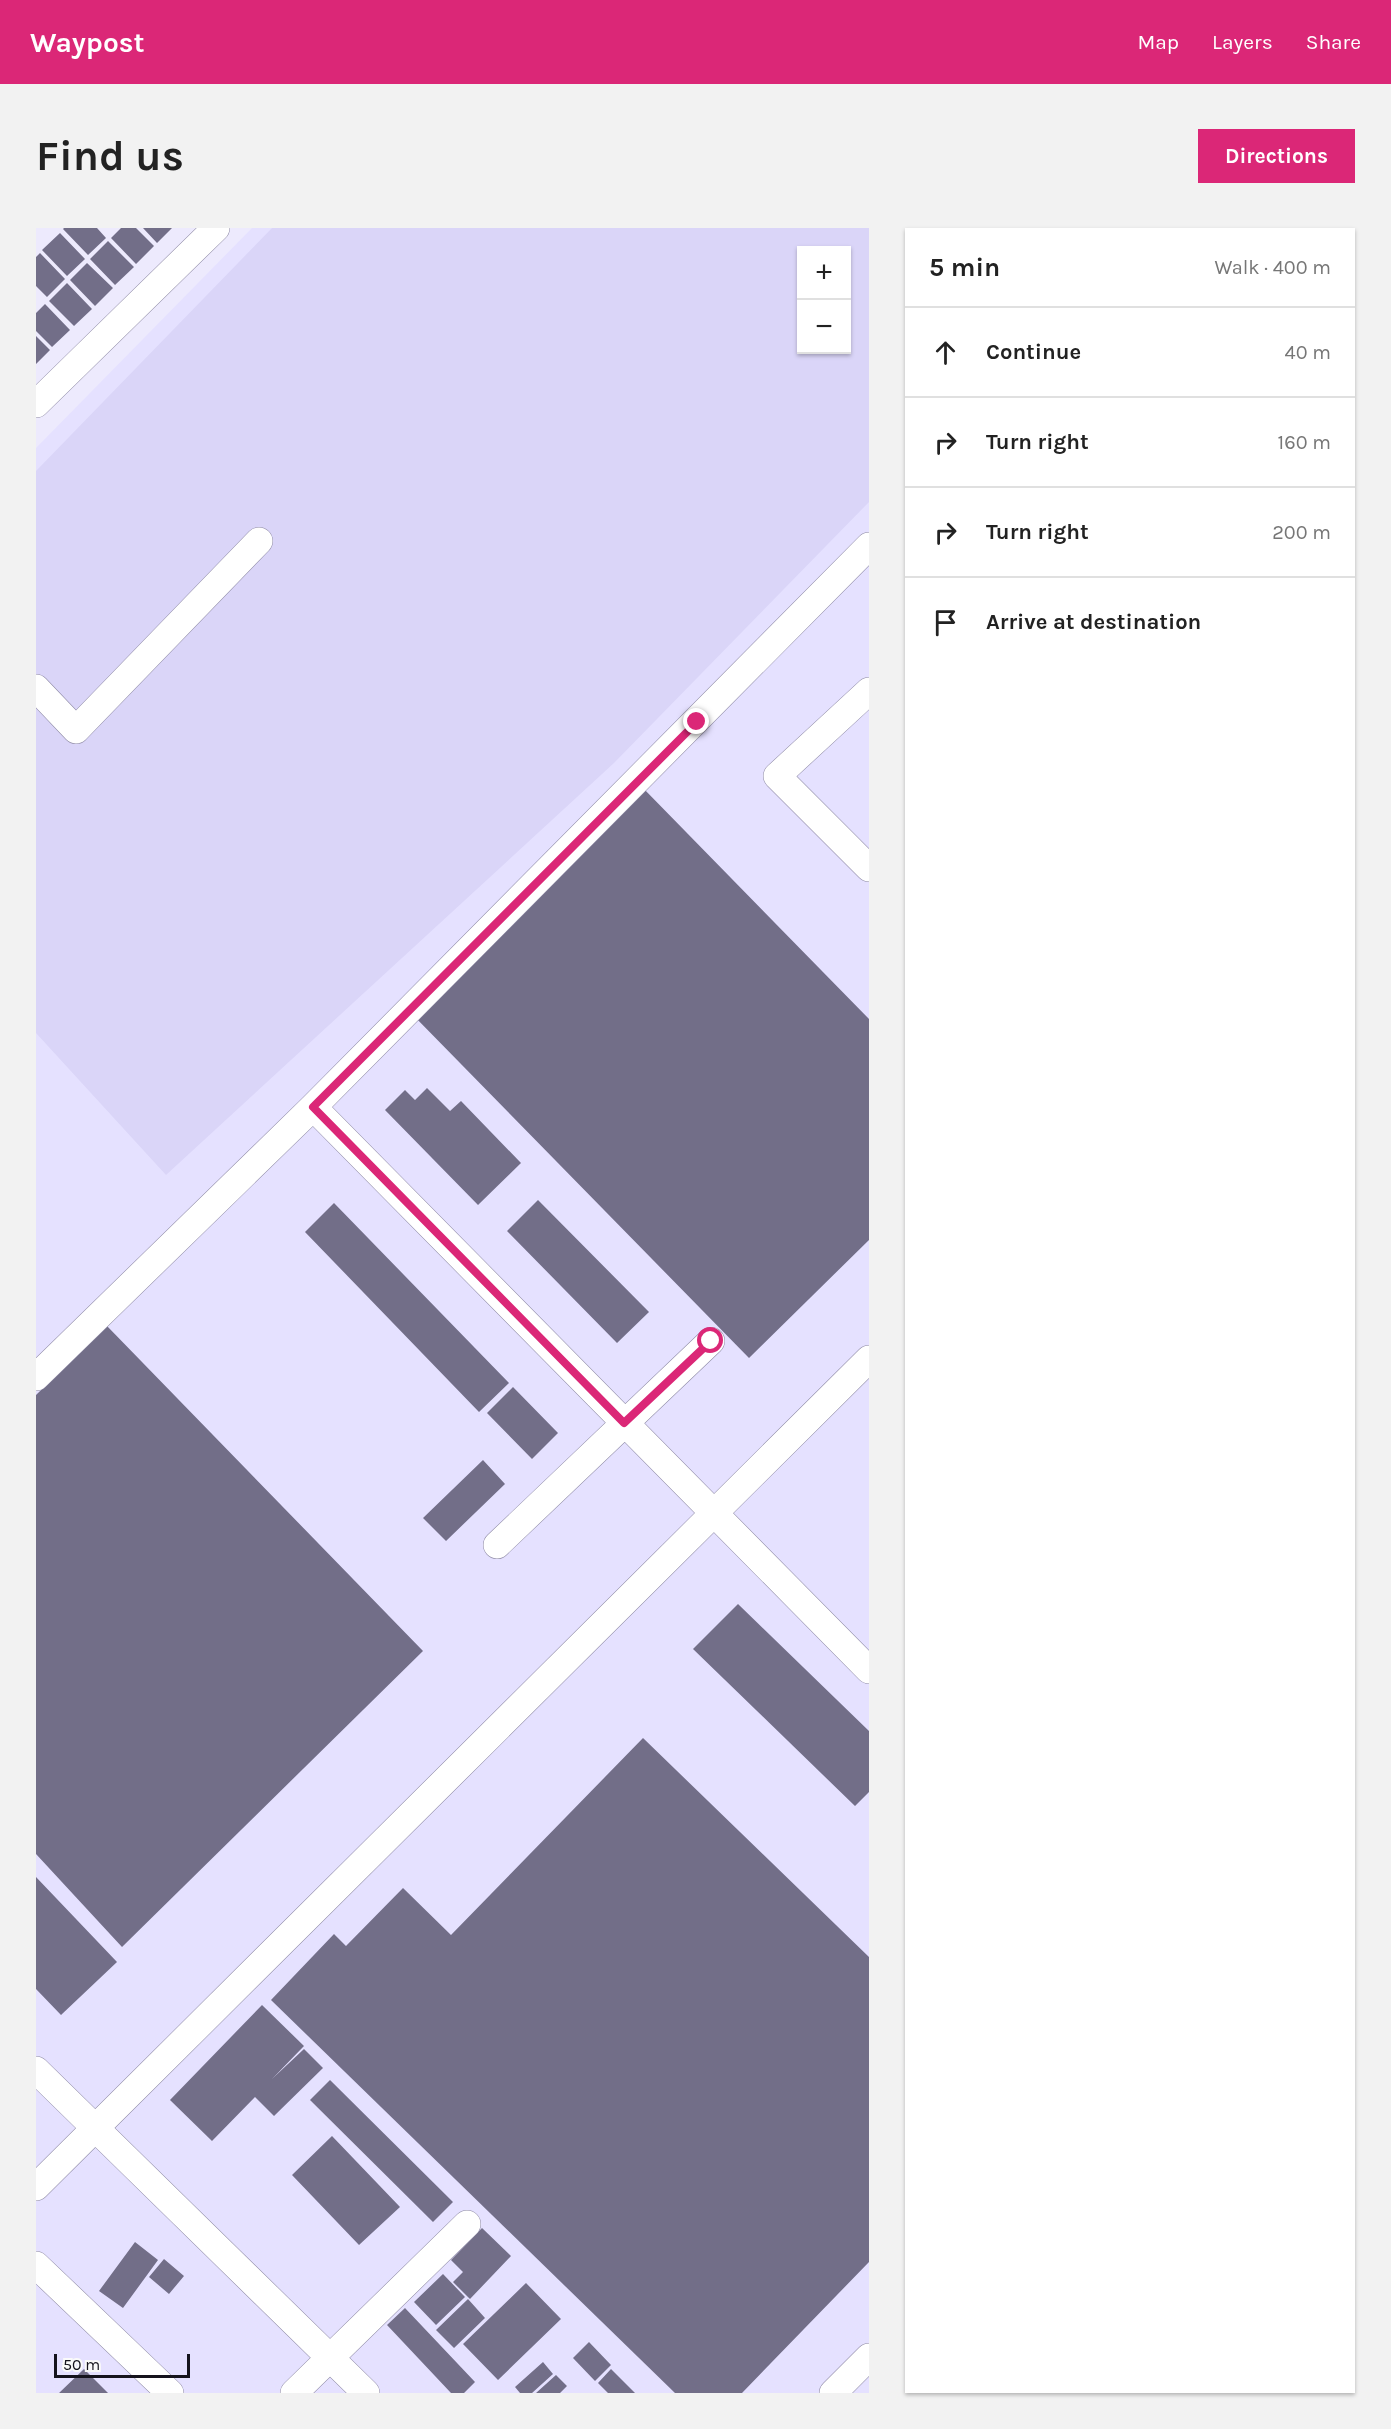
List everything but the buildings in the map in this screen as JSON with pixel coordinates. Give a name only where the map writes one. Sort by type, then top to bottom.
[{"type":"street","points":[[36,404],[208,230]]},
{"type":"street","points":[[36,688],[76,730],[259,541]]},
{"type":"street","points":[[36,1377],[313,1107],[869,546]]},
{"type":"street","points":[[869,691],[777,776],[869,868]]},
{"type":"street","points":[[313,1107],[869,1670]]},
{"type":"street","points":[[497,1545],[711,1341]]},
{"type":"street","points":[[36,2187],[869,1359]]},
{"type":"street","points":[[36,2070],[332,2357],[366,2393]]},
{"type":"street","points":[[294,2393],[467,2224]]},
{"type":"street","points":[[36,2265],[170,2393]]},
{"type":"street","points":[[833,2393],[869,2357]]},
{"type":"shaded area","points":[[252,228],[869,228],[869,2393],[36,2393],[36,448]]},
{"type":"shaded area","points":[[272,228],[869,228],[869,502],[614,763],[166,1175],[36,1033],[36,471]]},
{"type":"route","points":[[697,722],[313,1107],[624,1423],[711,1341]]}]
